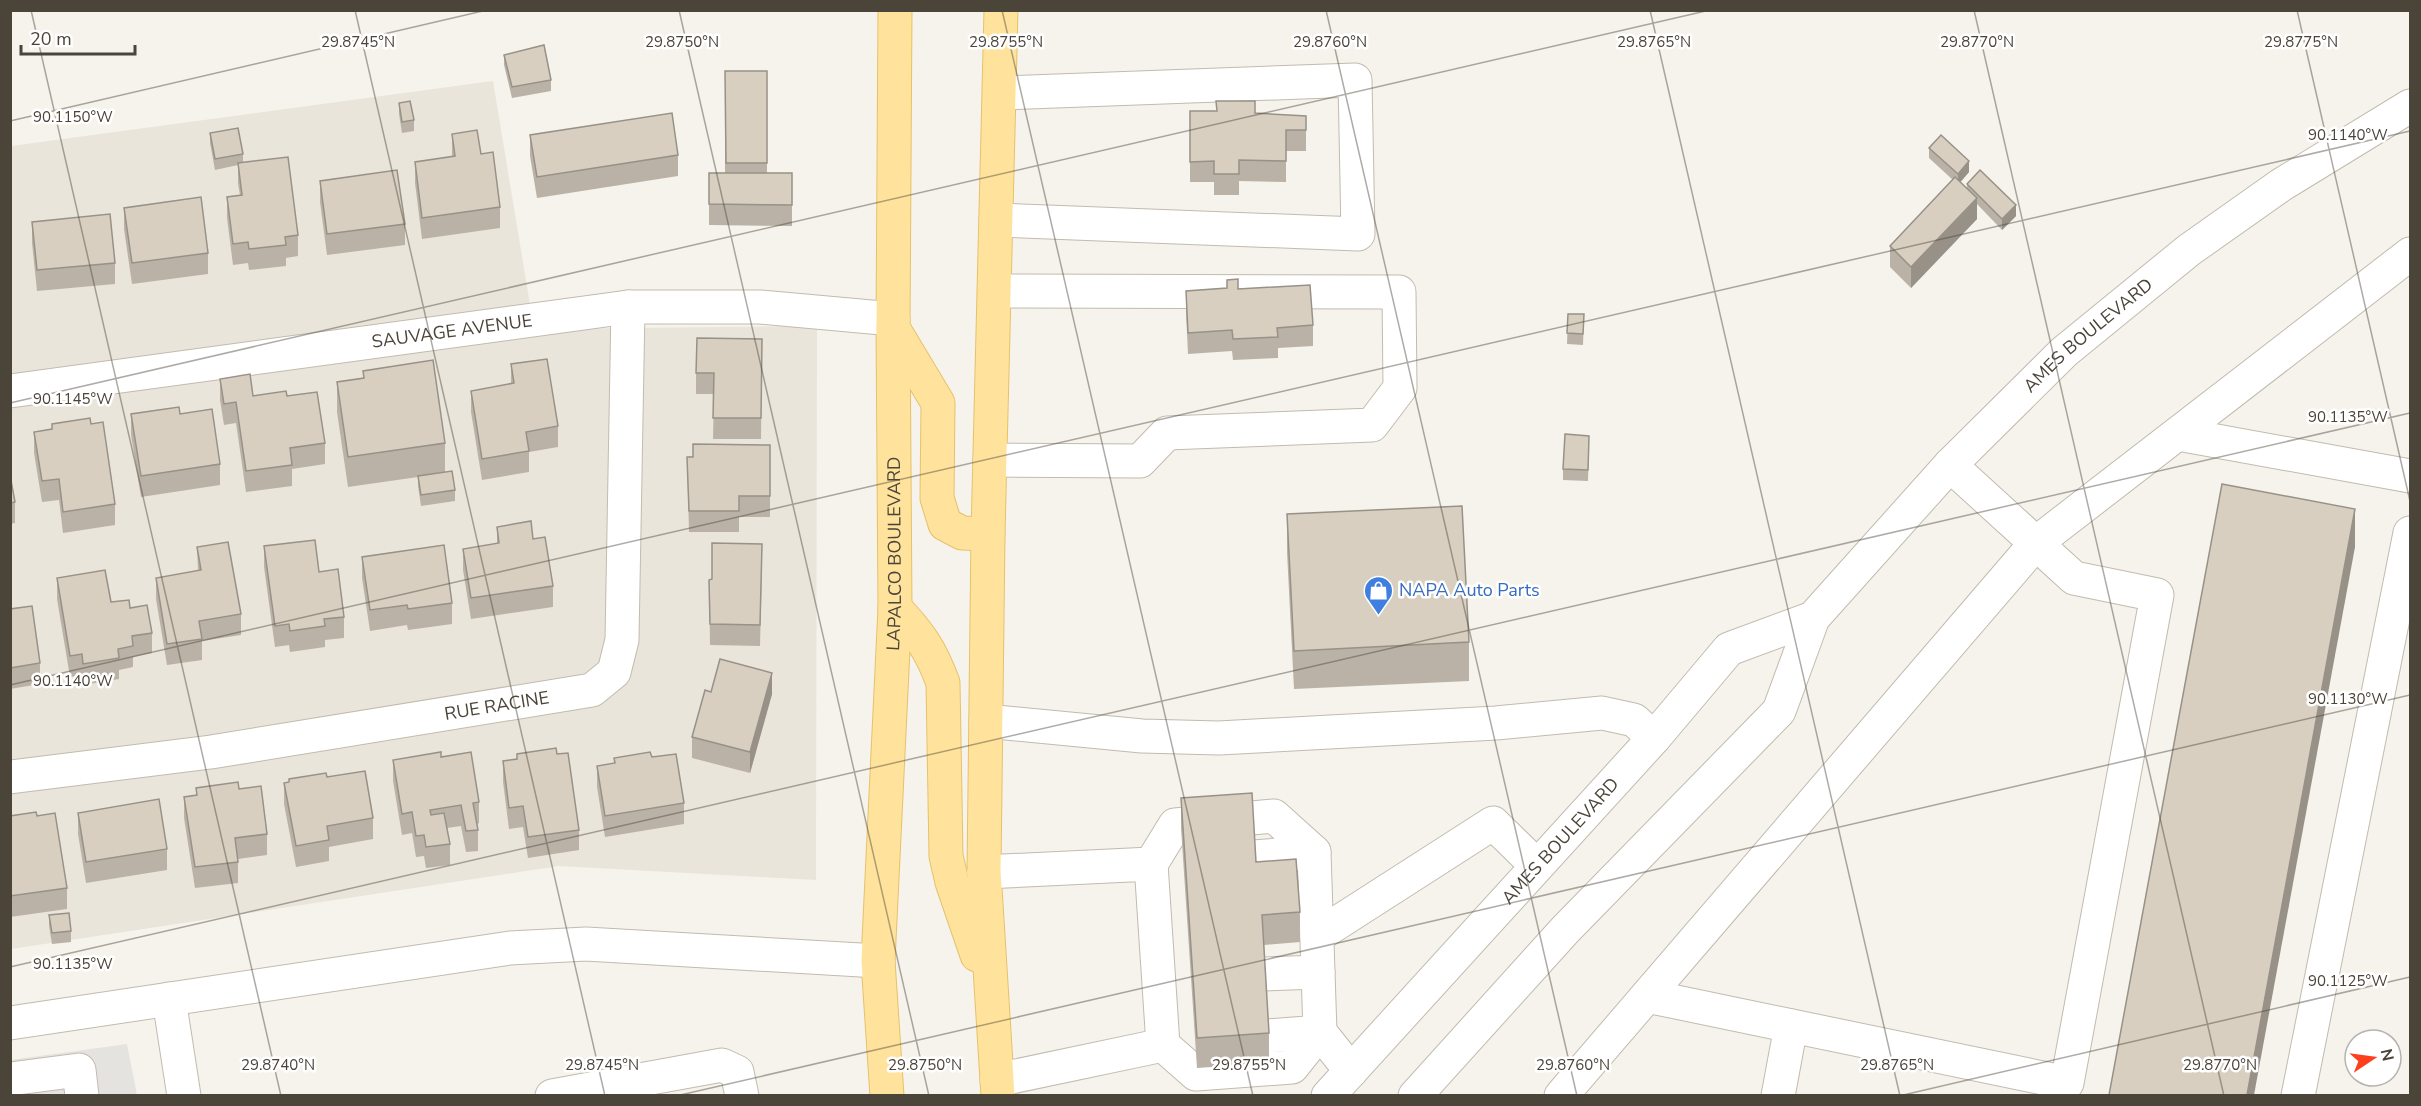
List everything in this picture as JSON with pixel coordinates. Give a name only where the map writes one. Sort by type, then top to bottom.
[{"type":"main road","name":"LAPALCO BOULEVARD","points":[[887,1095],[879,961],[896,608],[893,322],[895,13]]},
{"type":"main road","points":[[997,1088],[984,872],[988,534],[1001,23]]},
{"type":"main road","points":[[893,322],[938,403],[937,498],[945,524],[962,533],[988,534]]},
{"type":"main road","points":[[896,608],[919,633],[934,659],[943,683],[946,856],[952,882],[991,994]]},
{"type":"street","points":[[996,220],[1358,234],[1355,80],[1001,93]]},
{"type":"street","name":"AMES BOULEVARD","points":[[1415,1095],[1565,930],[1779,711],[1813,618],[1950,465],[2064,352],[2189,250],[2281,184],[2410,106]]},
{"type":"street","points":[[1562,1095],[2036,543],[2410,254]]},
{"type":"street","points":[[990,460],[1140,461],[1167,433],[1372,425],[1400,388],[1399,292],[994,291]]},
{"type":"street","name":"SAUVAGE AVENUE","points":[[10,392],[628,307],[760,307],[893,322]]},
{"type":"street","name":"RUE RACINE","points":[[10,777],[210,752],[592,690],[614,672],[622,640],[628,307]]},
{"type":"street","points":[[2178,434],[2410,476]]},
{"type":"street","points":[[1647,996],[2067,1083],[2157,595],[2074,578],[1950,465]]},
{"type":"street","points":[[2298,1095],[2410,533]]},
{"type":"street","name":"AMES BOULEVARD","points":[[1328,1095],[1654,738],[1729,650],[1813,618]]},
{"type":"street","points":[[986,722],[1143,736],[1219,738],[1496,723],[1602,713],[1634,720],[1654,738]]},
{"type":"street","points":[[1163,1045],[1176,978],[1167,862],[1175,825],[1274,816],[1314,852],[1320,1032],[1351,1071]]},
{"type":"street","points":[[1317,936],[1494,823],[1537,866]]},
{"type":"street","points":[[1254,857],[1314,852]]},
{"type":"street","points":[[984,872],[1167,862]]},
{"type":"street","points":[[10,1023],[510,948],[586,944],[879,961]]},
{"type":"street","points":[[1264,974],[1318,972]]},
{"type":"street","points":[[169,999],[184,1095]]},
{"type":"street","points":[[1778,1095],[1791,1026]]},
{"type":"street","points":[[1163,1045],[1196,1074],[1292,1067],[1320,1032]]},
{"type":"street","points":[[1268,1036],[1320,1032]]},
{"type":"street","points":[[997,1088],[1163,1045],[1195,1043]]},
{"type":"street","points":[[552,1095],[722,1065],[737,1072],[742,1095]]},
{"type":"street","points":[[10,1079],[79,1070],[82,1095]]},
{"type":"shaded area","points":[[493,81],[534,329],[817,326],[816,880],[559,866],[11,949],[11,146]]},
{"type":"shaded area","points":[[127,1044],[137,1095],[11,1095],[10,1060]]},
{"type":"building","points":[[544,45],[551,80],[512,87],[504,55]]},
{"type":"building","points":[[725,71],[767,71],[767,163],[726,163]]},
{"type":"building","points":[[410,101],[414,120],[402,122],[399,103]]},
{"type":"building","points":[[1216,101],[1255,101],[1255,113],[1306,116],[1306,130],[1286,130],[1286,161],[1239,160],[1239,174],[1214,174],[1214,161],[1190,162],[1190,111],[1217,111]]},
{"type":"building","points":[[672,113],[678,155],[537,177],[530,135]]},
{"type":"building","points":[[238,128],[243,154],[215,159],[210,133]]},
{"type":"building","points":[[477,130],[481,154],[493,152],[500,207],[422,218],[415,162],[455,156],[452,134]]},
{"type":"building","points":[[1941,135],[1969,161],[1958,174],[1929,148]]},
{"type":"building","points":[[288,157],[298,235],[285,237],[286,245],[249,249],[248,242],[233,244],[227,197],[242,195],[238,163]]},
{"type":"building","points":[[397,170],[405,224],[327,234],[320,181]]},
{"type":"building","points":[[1980,170],[2016,205],[2002,219],[1967,184]]},
{"type":"building","points":[[709,173],[792,173],[792,205],[709,204]]},
{"type":"building","points":[[1955,177],[1977,198],[1911,267],[1890,246]]},
{"type":"building","points":[[201,197],[208,253],[132,263],[124,208]]},
{"type":"building","points":[[110,214],[115,263],[37,270],[32,222]]},
{"type":"building","points":[[1238,279],[1238,289],[1310,285],[1313,325],[1277,328],[1278,337],[1233,339],[1232,330],[1188,333],[1186,291],[1227,288],[1227,280]]},
{"type":"building","points":[[1568,314],[1584,314],[1583,334],[1567,333]]},
{"type":"building","points":[[697,338],[762,339],[761,418],[713,418],[714,373],[696,373]]},
{"type":"building","points":[[547,359],[558,426],[526,432],[529,451],[482,459],[471,391],[514,383],[511,364]]},
{"type":"building","points":[[433,360],[445,443],[348,457],[337,382],[364,378],[363,371]]},
{"type":"building","points":[[250,374],[253,396],[286,391],[287,396],[317,392],[325,443],[290,448],[292,465],[246,471],[236,402],[224,404],[220,379]]},
{"type":"building","points":[[179,407],[180,414],[212,409],[220,464],[141,476],[131,414]]},
{"type":"building","points":[[90,418],[91,424],[103,422],[115,504],[63,512],[59,479],[42,481],[34,432],[52,429],[52,424]]},
{"type":"building","points":[[1565,434],[1589,436],[1588,470],[1563,469]]},
{"type":"building","points":[[693,444],[770,445],[770,496],[739,496],[739,511],[689,511],[687,457],[693,457]]},
{"type":"building","points":[[452,471],[455,490],[421,495],[418,476]]},
{"type":"building","points":[[10,475],[15,502],[10,503]]},
{"type":"building","points":[[2222,484],[2355,509],[2247,1095],[2109,1095]]},
{"type":"building","name":"NAPA Auto Parts","points":[[1462,506],[1469,642],[1294,651],[1287,514]]},
{"type":"building","points":[[531,521],[533,539],[545,537],[553,586],[471,598],[463,549],[499,543],[497,527]]},
{"type":"building","points":[[315,540],[319,572],[338,569],[344,617],[324,619],[325,626],[290,631],[289,624],[275,626],[264,546]]},
{"type":"building","points":[[228,542],[241,614],[199,621],[202,639],[167,644],[156,578],[201,570],[197,547]]},
{"type":"building","points":[[712,543],[762,544],[760,625],[710,624],[709,580],[712,579]]},
{"type":"building","points":[[444,545],[452,603],[408,609],[407,605],[370,610],[362,557]]},
{"type":"building","points":[[105,570],[111,602],[129,600],[130,608],[147,605],[152,633],[132,636],[133,646],[118,649],[119,658],[83,664],[82,654],[70,656],[57,578]]},
{"type":"building","points":[[32,606],[40,663],[10,668],[10,609]]},
{"type":"building","points":[[720,659],[772,673],[750,752],[692,737],[705,690],[711,692]]},
{"type":"building","points":[[556,748],[557,754],[568,753],[579,830],[528,837],[523,806],[509,808],[503,761],[517,759],[517,754]]},
{"type":"building","points":[[441,752],[441,757],[471,752],[479,802],[473,803],[478,830],[466,831],[461,805],[430,810],[431,815],[444,813],[450,844],[426,847],[424,835],[416,836],[412,812],[402,814],[393,760]]},
{"type":"building","points":[[650,752],[652,757],[676,754],[684,803],[605,816],[597,766],[615,763],[614,758]]},
{"type":"building","points":[[365,771],[373,818],[327,826],[329,840],[296,846],[284,783],[289,782],[289,779],[326,773],[327,777]]},
{"type":"building","points":[[238,782],[239,789],[261,786],[267,834],[235,838],[238,862],[195,867],[184,797],[197,795],[196,788]]},
{"type":"building","points":[[1252,793],[1256,862],[1296,859],[1300,912],[1262,915],[1269,1033],[1197,1038],[1181,798]]},
{"type":"building","points":[[159,799],[167,849],[86,862],[78,813]]},
{"type":"building","points":[[36,812],[37,816],[55,813],[67,888],[10,896],[10,816]]},
{"type":"building","points":[[69,913],[71,931],[52,933],[49,915]]},
{"type":"place","name":"NAPA Auto Parts","points":[[1378,616]]}]
